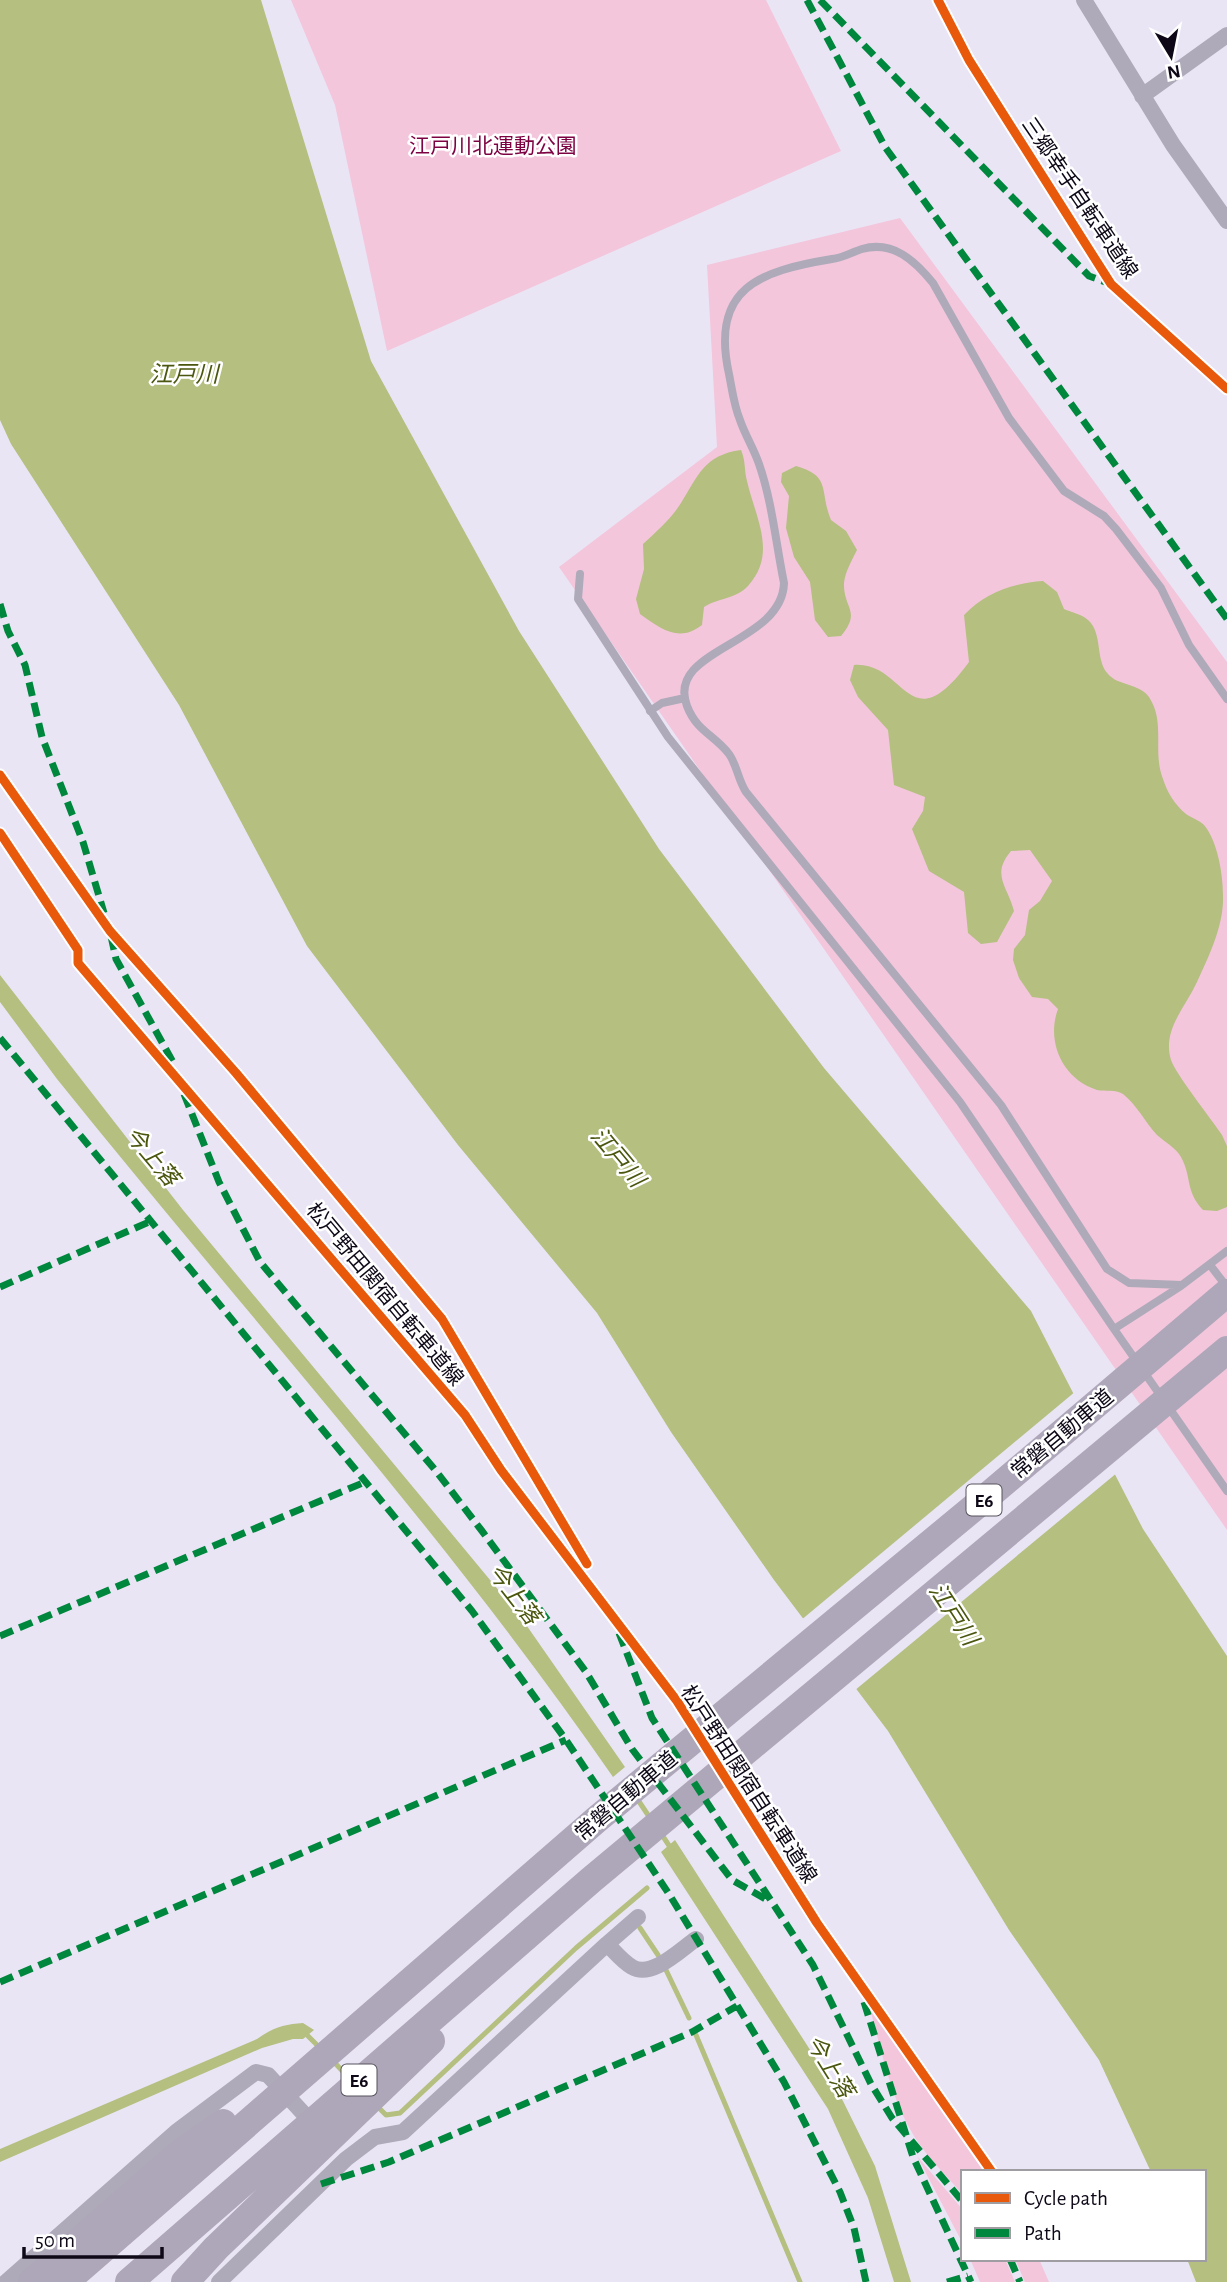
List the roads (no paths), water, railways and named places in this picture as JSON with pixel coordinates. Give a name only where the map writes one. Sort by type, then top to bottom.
[{"type":"highway","name":"常磐自動車道","points":[[65,2282],[596,1820],[1000,1487],[1227,1293]]},
{"type":"highway","name":"常磐自動車道","points":[[129,2282],[591,1880],[1227,1350]]},
{"type":"highway","points":[[185,2282],[591,1880]]},
{"type":"highway","points":[[32,2282],[180,2154],[345,2037]]},
{"type":"street","points":[[1084,0],[1142,96],[1227,221]]},
{"type":"street","points":[[1142,96],[1227,35]]},
{"type":"street","points":[[219,2282],[346,2159],[375,2137],[403,2132],[638,1917]]},
{"type":"street","points":[[607,1944],[632,1967],[641,1970],[656,1967],[696,1939]]},
{"type":"street","points":[[6,2282],[166,2140],[256,2072],[268,2076],[346,2159]]},
{"type":"lane","points":[[1182,1285],[1129,1283],[1107,1269],[1001,1105],[746,792],[727,751],[701,731],[685,698],[684,683],[695,665],[757,628],[784,597],[784,583],[761,472],[738,418],[723,348],[725,325],[731,305],[745,286],[761,276],[838,258],[864,248],[881,246],[900,251],[918,265],[933,283],[1009,418],[1064,491],[1104,516],[1116,529],[1161,588],[1189,645],[1227,699]]},
{"type":"lane","points":[[580,574],[579,599],[650,711],[960,1102],[1227,1491]]},
{"type":"lane","points":[[650,711],[662,704],[685,698]]},
{"type":"lane","points":[[1114,1329],[1182,1285],[1227,1251]]},
{"type":"lane","points":[[1210,1265],[1227,1287]]},
{"type":"water","name":"江戸川","points":[[0,0],[261,0],[371,361],[519,631],[659,849],[824,1068],[1031,1311],[1143,1529],[1227,1656],[1227,2282],[1196,2282],[1188,2261],[1206,2261],[1206,2170],[1150,2170],[1099,2060],[1009,1930],[888,1731],[774,1580],[671,1432],[597,1313],[458,1145],[307,946],[179,705],[11,444],[0,420]]},
{"type":"water","points":[[741,450],[762,535],[762,561],[757,573],[743,590],[704,607],[702,625],[686,633],[670,632],[640,614],[636,599],[644,569],[643,544],[673,514],[710,462]]},
{"type":"water","points":[[796,466],[820,480],[831,520],[846,531],[857,550],[844,583],[851,615],[841,636],[828,637],[815,620],[810,582],[794,557],[786,528],[789,496],[781,482],[782,473]]},
{"type":"water","points":[[1043,581],[1057,592],[1064,609],[1083,617],[1093,625],[1101,661],[1108,674],[1117,681],[1140,689],[1149,697],[1157,717],[1160,769],[1167,789],[1186,814],[1204,825],[1216,849],[1223,888],[1221,918],[1206,962],[1172,1029],[1169,1049],[1174,1066],[1227,1146],[1227,1207],[1217,1211],[1203,1210],[1197,1203],[1179,1154],[1157,1135],[1128,1098],[1120,1092],[1097,1090],[1085,1085],[1066,1068],[1056,1046],[1054,1034],[1058,1009],[1048,999],[1032,997],[1019,978],[1013,960],[1014,949],[1025,935],[1029,910],[1040,901],[1052,881],[1030,850],[1011,851],[1005,859],[1001,874],[1014,911],[997,942],[981,944],[968,933],[964,892],[929,871],[912,829],[923,811],[925,797],[894,785],[888,730],[858,697],[850,680],[854,665],[871,667],[908,693],[920,698],[933,697],[949,686],[969,662],[964,615],[1000,590]]},
{"type":"water","points":[[0,975],[183,1210],[520,1616],[625,1767],[613,1777],[481,1597],[412,1510],[57,1079],[0,1002]]},
{"type":"water","points":[[675,1840],[843,2101],[875,2166],[911,2282],[894,2282],[868,2198],[828,2109],[661,1852]]},
{"type":"water","points":[[303,2023],[314,2030],[303,2039],[293,2039],[262,2048],[0,2162],[0,2149],[257,2039],[273,2029]]},
{"type":"waterway","name":"今上落","points":[[636,1797],[650,1818]]},
{"type":"waterway","name":"今上落","points":[[660,1832],[672,1850]]},
{"type":"waterway","points":[[377,2106],[386,2115],[400,2113],[576,1948],[647,1888]]},
{"type":"waterway","points":[[640,1928],[658,1955]]},
{"type":"waterway","points":[[666,1970],[689,2018]]},
{"type":"waterway","points":[[303,2031],[321,2049]]},
{"type":"waterway","points":[[696,2035],[800,2282]]},
{"type":"waterway","points":[[333,2061],[350,2079]]},
{"type":"park label","name":"江戸川北運動公園","points":[[493,146]]}]
